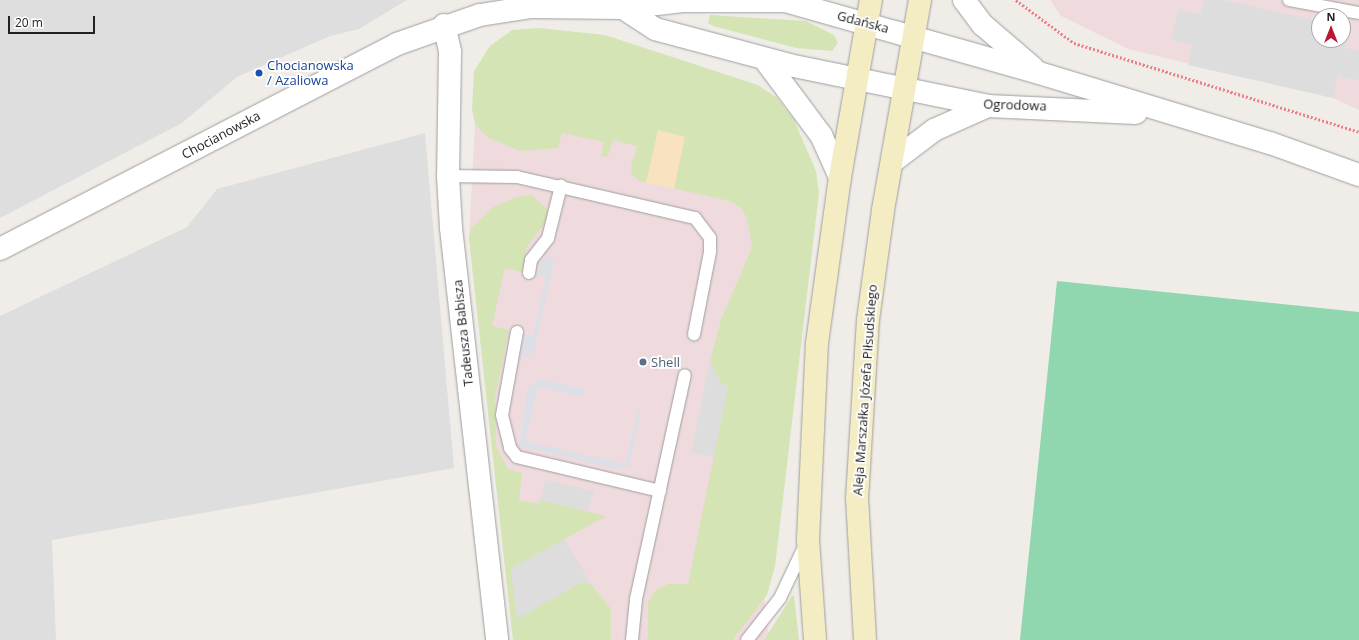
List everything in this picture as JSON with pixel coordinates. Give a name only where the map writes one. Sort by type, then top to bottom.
[{"type":"main road","points":[[815,640],[808,539],[817,343],[840,177],[859,79],[866,23],[871,0]]},
{"type":"main road","name":"Aleja Marszałka Józefa Piłsudskiego","points":[[865,640],[858,491],[868,320],[892,162],[920,0]]},
{"type":"street","points":[[964,0],[983,25],[1039,73]]},
{"type":"street","name":"Gdańska","points":[[444,25],[530,7],[612,5],[683,1],[786,1],[913,35]]},
{"type":"street","points":[[612,5],[655,29],[765,60],[859,79]]},
{"type":"street","name":"Tadeusza Babisza","points":[[444,25],[450,52],[448,176],[497,640]]},
{"type":"street","name":"Chocianowska","points":[[0,249],[397,44],[444,25]]},
{"type":"street","name":"Ogrodowa","points":[[913,35],[1173,115],[1270,143],[1359,175]]},
{"type":"street","points":[[765,60],[821,135],[840,177]]},
{"type":"street","name":"Ogrodowa","points":[[859,79],[988,106],[1061,107],[1173,115]]},
{"type":"street","points":[[892,162],[934,130],[988,106]]},
{"type":"lane","points":[[1289,0],[1359,13]]},
{"type":"lane","points":[[448,176],[517,177],[685,213],[704,226],[710,238],[710,252],[694,334]]},
{"type":"lane","points":[[529,273],[531,260],[548,238],[561,186]]},
{"type":"lane","points":[[517,332],[502,415],[510,448],[517,457],[660,491]]},
{"type":"lane","points":[[632,640],[636,599],[685,375]]},
{"type":"lane","points":[[747,640],[780,598],[808,539]]},
{"type":"path","points":[[1016,0],[1074,43],[1359,132]]},
{"type":"shaded area","points":[[0,0],[407,0],[359,29],[330,36],[237,77],[182,123],[0,218]]},
{"type":"shaded area","points":[[1050,0],[1359,0],[1359,110],[1333,98],[1128,49],[1061,16]]},
{"type":"shaded area","points":[[1204,0],[1223,0],[1311,19],[1311,48],[1346,48],[1359,51],[1359,81],[1338,76],[1333,98],[1188,65],[1192,45],[1171,40],[1178,10],[1200,14]]},
{"type":"shaded area","points":[[488,89],[802,173],[759,546],[769,640],[513,640],[469,238],[475,124]]},
{"type":"shaded area","points":[[425,133],[454,468],[52,540],[56,640],[0,640],[0,316],[187,227],[217,189]]},
{"type":"shaded area","points":[[549,256],[554,261],[534,352],[524,358],[521,352],[525,334],[533,335],[546,277],[537,275],[540,262]]},
{"type":"shaded area","points":[[710,361],[720,382],[728,386],[714,457],[691,453]]},
{"type":"shaded area","points":[[538,379],[585,389],[584,397],[538,387],[525,441],[625,464],[638,409],[641,410],[629,466],[620,470],[519,446],[528,387]]},
{"type":"shaded area","points":[[545,480],[594,491],[588,511],[540,500]]},
{"type":"shaded area","points":[[564,539],[592,585],[582,582],[517,619],[511,569]]},
{"type":"green space","points":[[710,15],[806,21],[834,35],[838,43],[832,51],[796,48],[713,26],[708,23]]},
{"type":"green space","points":[[539,28],[605,35],[758,85],[777,98],[794,120],[816,171],[819,193],[775,567],[767,595],[733,640],[648,640],[648,602],[657,589],[668,584],[688,584],[728,386],[720,382],[710,361],[721,320],[752,247],[747,218],[741,208],[730,201],[640,181],[632,175],[631,167],[637,146],[613,140],[608,156],[601,157],[604,142],[562,133],[558,148],[520,151],[487,137],[475,124],[472,110],[474,71],[490,46],[512,30]]},
{"type":"green space","points":[[532,195],[547,209],[547,220],[527,247],[522,272],[505,268],[492,326],[509,330],[495,397],[496,446],[508,469],[522,473],[519,500],[539,504],[540,500],[606,516],[511,569],[517,618],[582,582],[592,585],[611,609],[611,640],[513,640],[469,238],[471,228],[492,208],[516,197]]},
{"type":"green space","points":[[1057,281],[1359,312],[1359,640],[1020,640]]},
{"type":"green space","points":[[794,595],[799,640],[764,640],[792,596]]},
{"type":"sand","points":[[658,130],[685,137],[674,189],[646,183]]},
{"type":"place","name":"Chocianowska / Azaliowa","points":[[259,73]]},
{"type":"place","name":"Shell","points":[[643,362]]}]
